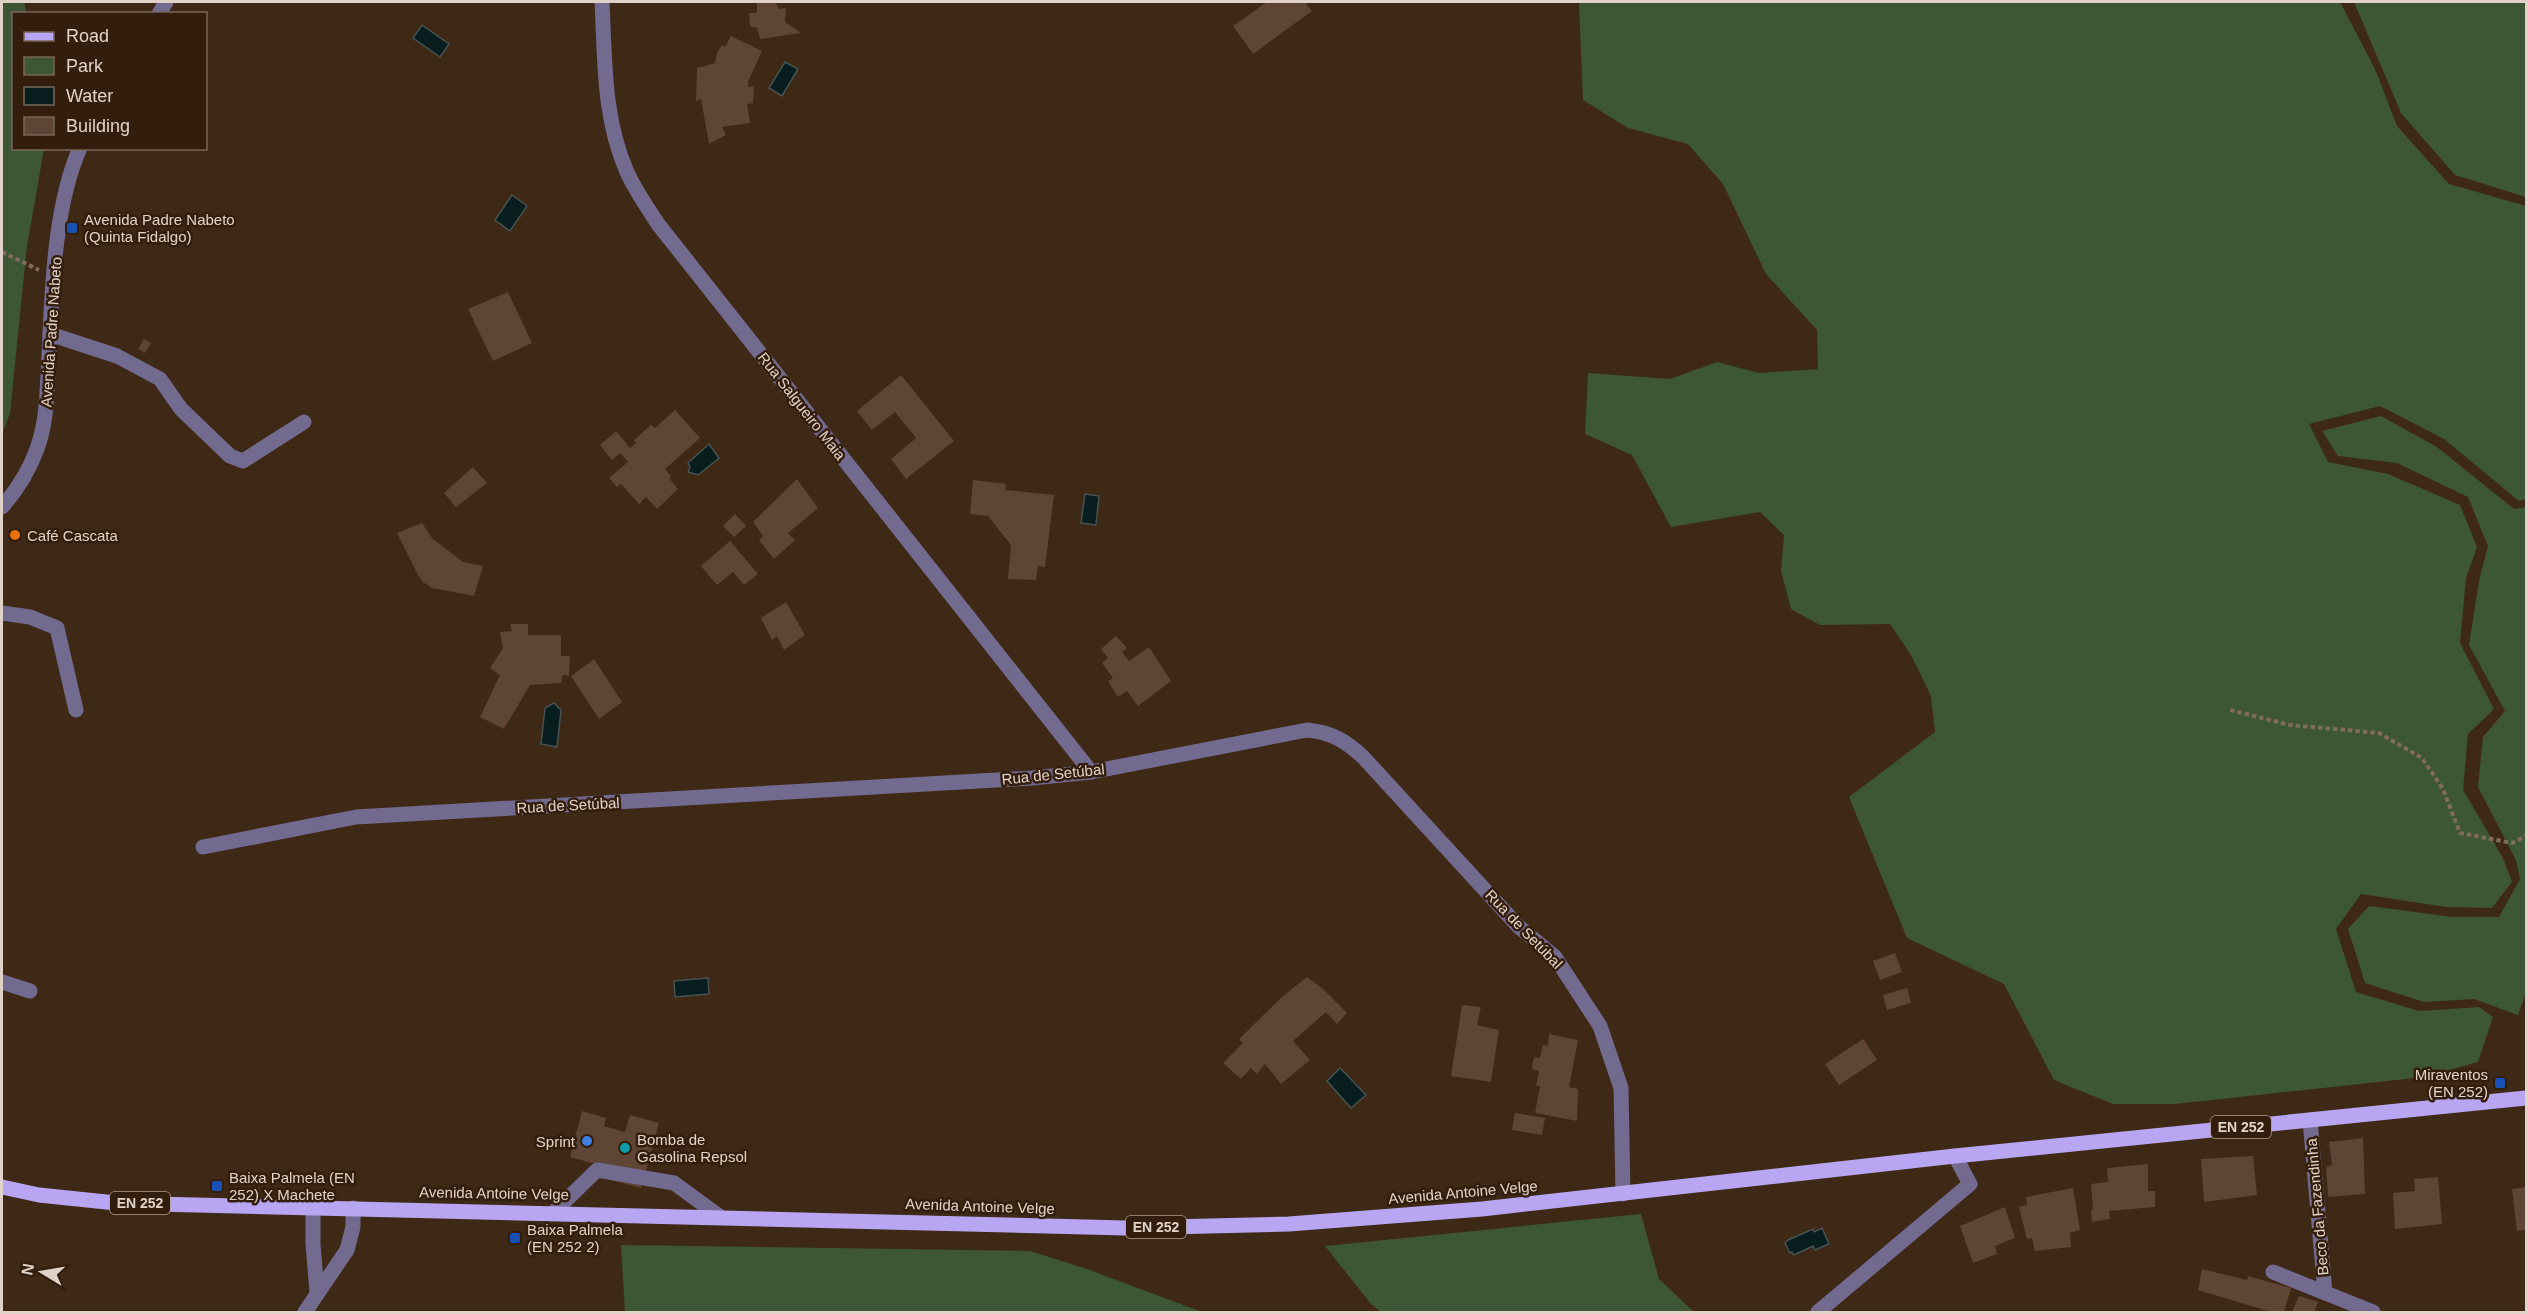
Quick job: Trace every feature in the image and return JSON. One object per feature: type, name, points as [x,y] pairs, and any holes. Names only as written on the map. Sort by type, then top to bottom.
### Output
[{"type":"main road","name":"EN 252","points":[[1955,1156],[2526,1098]]},
{"type":"main road","name":"Avenida Antoine Velge","points":[[2,1187],[39,1195],[116,1203],[719,1216],[1125,1228],[1277,1225],[1471,1210],[1955,1156]]},
{"type":"street","name":"Rua Salgueiro Maia","points":[[602,2],[610,119],[627,172],[640,196],[658,224],[1091,772]]},
{"type":"street","name":"Avenida Padre Nabeto","points":[[2,507],[22,481],[38,447],[47,400],[54,276],[66,191],[79,150]]},
{"type":"street","points":[[50,334],[117,356],[160,379],[181,409],[230,456],[243,461],[304,422]]},
{"type":"street","points":[[2,613],[30,617],[57,628],[76,710]]},
{"type":"street","name":"Rua de Setúbal","points":[[203,847],[356,817],[1032,778],[1091,772],[1307,730],[1334,735],[1348,743],[1518,926],[1556,957],[1600,1026],[1621,1088],[1623,1194]]},
{"type":"street","points":[[2,982],[30,991]]},
{"type":"street","name":"Beco da Fazendinha","points":[[2310,1120],[2325,1293]]},
{"type":"street","points":[[1818,1312],[1970,1184],[1955,1156]]},
{"type":"street","points":[[554,1212],[597,1170],[674,1183],[719,1216]]},
{"type":"street","points":[[314,1207],[317,1292]]},
{"type":"street","points":[[305,1312],[347,1250],[353,1227],[353,1208]]},
{"type":"street","name":"Beco da Fazendinha","points":[[2272,1272],[2373,1312]]},
{"type":"path","points":[[2,252],[54,276]]},
{"type":"path","points":[[2230,710],[2290,725],[2379,733],[2422,758],[2443,789],[2460,833],[2512,843],[2526,836]]},
{"type":"green space","points":[[2,2],[24,2],[27,12],[12,12],[12,150],[44,150],[27,246],[10,413],[2,435]]},
{"type":"green space","points":[[1579,2],[2340,2],[2375,69],[2397,126],[2449,184],[2526,206],[2526,499],[2519,501],[2444,439],[2380,406],[2309,424],[2328,462],[2388,474],[2460,505],[2477,547],[2466,578],[2460,643],[2494,709],[2468,734],[2463,790],[2503,858],[2512,882],[2492,908],[2446,907],[2361,894],[2336,929],[2356,992],[2419,1011],[2479,1007],[2493,1017],[2478,1062],[2424,1077],[2175,1104],[2113,1104],[2054,1080],[2004,984],[1907,938],[1849,797],[1935,732],[1931,696],[1911,655],[1890,624],[1820,625],[1791,609],[1781,571],[1784,535],[1760,512],[1671,527],[1632,455],[1585,434],[1588,373],[1670,379],[1717,362],[1759,373],[1818,369],[1817,330],[1766,274],[1723,184],[1688,144],[1628,128],[1583,100]]},
{"type":"green space","points":[[2354,2],[2526,2],[2526,197],[2455,175],[2401,113]]},
{"type":"green space","points":[[2381,416],[2437,447],[2514,509],[2526,507],[2526,992],[2518,1015],[2474,999],[2424,1002],[2365,983],[2348,929],[2369,906],[2453,917],[2499,917],[2520,879],[2516,860],[2478,787],[2483,737],[2505,711],[2469,645],[2479,581],[2488,546],[2468,497],[2397,463],[2338,456],[2322,431]]},
{"type":"green space","points":[[1641,1214],[1659,1279],[1694,1312],[1381,1312],[1371,1304],[1325,1246]]},
{"type":"green space","points":[[621,1245],[1030,1251],[1087,1269],[1202,1312],[625,1312]]},
{"type":"water","points":[[422,25],[449,44],[440,57],[413,38]]},
{"type":"water","points":[[785,62],[798,69],[782,96],[769,88]]},
{"type":"water","points":[[512,195],[527,206],[510,231],[495,220]]},
{"type":"water","points":[[709,444],[719,458],[698,475],[688,472],[690,467],[688,463]]},
{"type":"water","points":[[1085,494],[1099,496],[1096,525],[1081,523]]},
{"type":"water","points":[[554,703],[561,710],[557,747],[541,744],[545,708]]},
{"type":"water","points":[[708,978],[709,994],[675,997],[674,981]]},
{"type":"water","points":[[1340,1068],[1366,1095],[1351,1108],[1327,1081]]},
{"type":"water","points":[[1822,1228],[1829,1244],[1815,1250],[1813,1246],[1794,1255],[1790,1253],[1785,1243],[1788,1240],[1813,1229],[1814,1232]]},
{"type":"building","points":[[775,2],[779,9],[786,8],[785,22],[801,33],[760,39],[757,28],[750,26],[749,13],[757,13],[757,3]]},
{"type":"building","points":[[1267,2],[1305,2],[1312,11],[1253,54],[1233,26]]},
{"type":"building","points":[[731,36],[762,51],[748,82],[748,87],[754,86],[753,103],[747,104],[750,123],[722,127],[726,135],[709,144],[701,99],[696,101],[697,68],[715,63],[717,53],[722,45],[725,47]]},
{"type":"building","points":[[508,292],[532,343],[493,361],[468,309]]},
{"type":"building","points":[[144,339],[151,343],[145,353],[138,349]]},
{"type":"building","points":[[901,375],[954,441],[906,479],[891,459],[916,438],[895,412],[872,430],[857,411]]},
{"type":"building","points":[[675,410],[700,438],[665,469],[678,489],[657,509],[646,497],[639,504],[621,484],[617,487],[609,478],[628,462],[620,453],[612,460],[600,445],[616,431],[630,448],[636,443],[634,440],[651,425],[655,428]]},
{"type":"building","points":[[473,467],[487,483],[456,507],[444,493]]},
{"type":"building","points":[[797,479],[818,508],[788,533],[795,540],[774,559],[759,540],[763,536],[753,522]]},
{"type":"building","points":[[973,480],[1006,484],[1005,490],[1054,495],[1045,567],[1038,566],[1036,580],[1008,579],[1011,545],[988,516],[970,514]]},
{"type":"building","points":[[735,514],[746,526],[734,537],[723,526]]},
{"type":"building","points":[[422,523],[432,538],[463,562],[483,566],[474,596],[432,588],[418,575],[397,533]]},
{"type":"building","points":[[730,541],[758,574],[744,585],[733,572],[717,585],[701,566]]},
{"type":"building","points":[[786,602],[805,635],[784,650],[777,636],[772,640],[761,618]]},
{"type":"building","points":[[510,624],[528,624],[528,635],[561,635],[561,656],[570,656],[569,676],[563,675],[561,683],[530,685],[504,729],[480,717],[500,675],[490,668],[503,648],[500,632],[512,631]]},
{"type":"building","points":[[1116,636],[1127,648],[1122,652],[1129,661],[1149,647],[1171,681],[1138,706],[1127,691],[1118,697],[1108,681],[1113,678],[1102,663],[1108,658],[1101,649]]},
{"type":"building","points":[[594,659],[622,702],[599,719],[571,676]]},
{"type":"building","points":[[1895,953],[1902,972],[1880,980],[1873,961]]},
{"type":"building","points":[[1307,977],[1322,988],[1347,1013],[1337,1024],[1326,1012],[1293,1041],[1310,1060],[1281,1084],[1265,1064],[1257,1074],[1251,1068],[1241,1079],[1223,1063],[1243,1043],[1239,1039],[1283,996]]},
{"type":"building","points":[[1907,988],[1911,1003],[1887,1010],[1883,995]]},
{"type":"building","points":[[1462,1005],[1481,1007],[1477,1025],[1499,1030],[1491,1082],[1451,1076]]},
{"type":"building","points":[[1549,1034],[1578,1040],[1569,1087],[1578,1089],[1577,1121],[1535,1113],[1540,1086],[1536,1086],[1539,1071],[1532,1069],[1534,1057],[1540,1058],[1543,1045],[1548,1046]]},
{"type":"building","points":[[1863,1039],[1877,1060],[1839,1085],[1825,1064]]},
{"type":"building","name":"Bomba de Gasolina Repsol","points":[[582,1111],[606,1118],[604,1126],[625,1132],[630,1115],[659,1123],[641,1188],[611,1180],[614,1169],[570,1157]]},
{"type":"building","points":[[1515,1113],[1545,1118],[1542,1135],[1512,1130]]},
{"type":"building","points":[[2363,1138],[2365,1194],[2328,1197],[2326,1167],[2332,1165],[2329,1142]]},
{"type":"building","points":[[2253,1156],[2257,1195],[2204,1202],[2201,1159]]},
{"type":"building","points":[[2148,1164],[2148,1191],[2155,1191],[2155,1207],[2109,1211],[2110,1219],[2092,1222],[2091,1184],[2108,1182],[2107,1168]]},
{"type":"building","points":[[2438,1177],[2442,1224],[2395,1229],[2393,1193],[2415,1191],[2414,1179]]},
{"type":"building","points":[[2526,1187],[2526,1230],[2517,1231],[2512,1189]]},
{"type":"building","points":[[2073,1188],[2080,1230],[2070,1233],[2071,1247],[2035,1251],[2032,1238],[2027,1239],[2019,1207],[2027,1205],[2026,1197]]},
{"type":"building","points":[[2005,1207],[2015,1238],[1995,1246],[1997,1254],[1973,1263],[1960,1226]]},
{"type":"building","points":[[2202,1269],[2247,1280],[2248,1276],[2291,1288],[2284,1312],[2271,1312],[2198,1290]]},
{"type":"building","points":[[2299,1296],[2318,1302],[2314,1312],[2292,1312]]},
{"type":"place","name":"Avenida Padre Nabeto (Quinta Fidalgo)","points":[[72,228]]},
{"type":"place","name":"Café Cascata","points":[[15,535]]},
{"type":"place","name":"Miraventos (EN 252)","points":[[2500,1083]]},
{"type":"place","name":"Sprint","points":[[587,1141]]},
{"type":"place","name":"Bomba de Gasolina Repsol","points":[[625,1148]]},
{"type":"place","name":"Baixa Palmela (EN 252) X Machete","points":[[217,1186]]},
{"type":"place","name":"Baixa Palmela (EN 252 2)","points":[[515,1238]]}]
